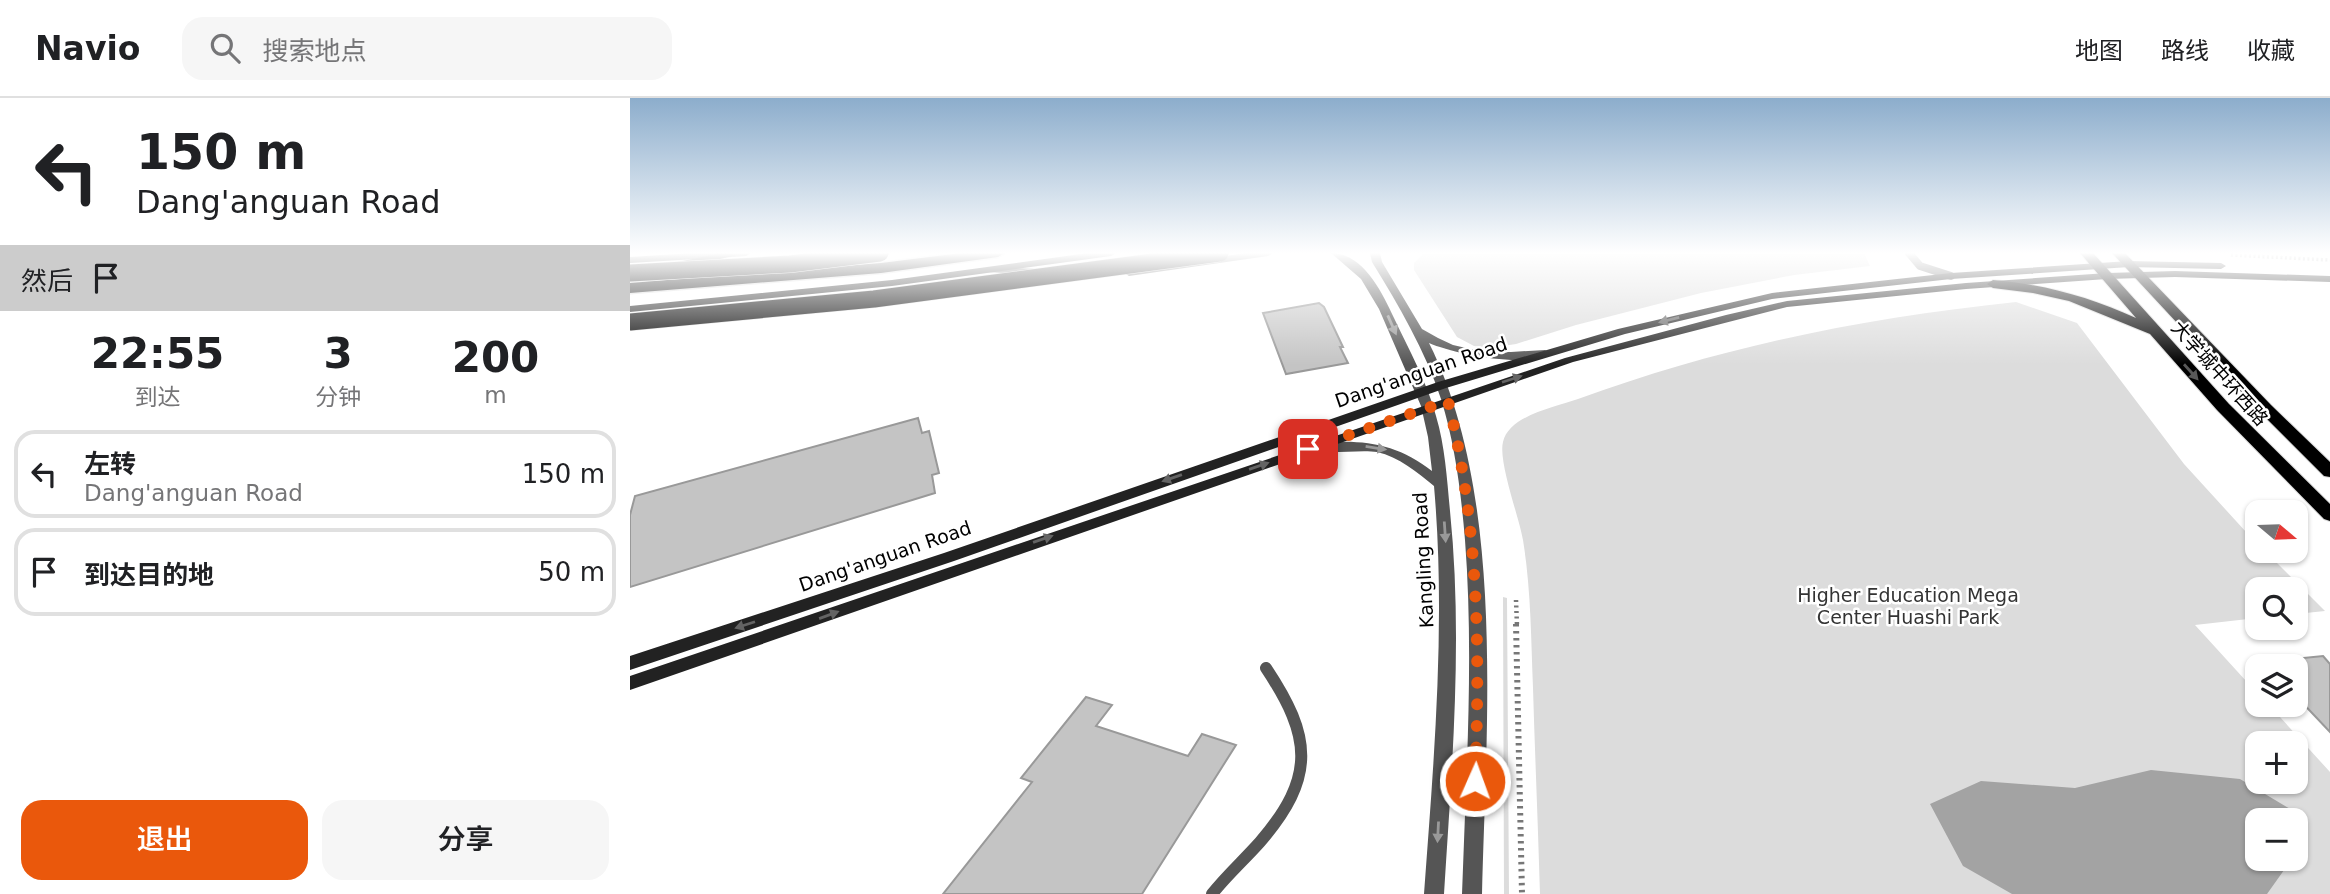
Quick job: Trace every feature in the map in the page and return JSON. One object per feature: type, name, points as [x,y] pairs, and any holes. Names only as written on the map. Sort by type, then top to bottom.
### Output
[{"type":"highway","points":[[630,322],[941,290]]},
{"type":"main road","points":[[630,309],[805,290]]},
{"type":"main road","name":"Dang'anguan Road","points":[[630,663],[1425,400],[1545,353],[1622,331],[1772,296],[1824,290]]},
{"type":"main road","name":"Dang'anguan Road","points":[[1445,393],[1614,346],[1776,307],[1935,290]]},
{"type":"main road","points":[[2039,290],[2070,297],[2115,313],[2160,337]]},
{"type":"main road","name":"大学城中环西路","points":[[2119,290],[2223,407],[2330,515]]},
{"type":"main road","name":"大学城中环西路","points":[[2154,290],[2265,408],[2330,472]]},
{"type":"main road","name":"Dang'anguan Road","points":[[630,683],[1308,449],[1425,400]]},
{"type":"street","name":"Kangling Road","points":[[1373,290],[1386,312],[1425,400],[1440,484],[1448,579],[1448,639],[1434,894]]},
{"type":"street","points":[[1394,290],[1418,331],[1445,393],[1463,463],[1475,565],[1478,700],[1472,894]]},
{"type":"street","points":[[1418,331],[1446,347],[1477,355],[1506,357],[1545,353]]},
{"type":"street","points":[[1308,449],[1351,445],[1391,450],[1417,464],[1440,484]]},
{"type":"lane","points":[[1212,894],[1274,825],[1293,796],[1300,775],[1303,750],[1295,714],[1287,697],[1266,668]]},
{"type":"path","points":[[1516,600],[1522,894]]},
{"type":"green space","points":[[1427,290],[1716,290],[1576,325],[1516,344],[1489,348],[1474,346],[1457,337]]},
{"type":"green space","name":"Higher Education Mega Center Huashi Park","points":[[2016,302],[2077,323],[2184,464],[2245,531],[2245,564],[2278,564],[2291,577],[2245,577],[2245,619],[2195,625],[2245,680],[2245,717],[2280,717],[2293,731],[2245,731],[2245,794],[2308,794],[2308,748],[2330,772],[2330,894],[1540,894],[1529,595],[1523,540],[1503,462],[1503,442],[1507,433],[1514,425],[1534,413],[1632,380],[1740,349],[1904,316]]},
{"type":"green space","name":"Higher Education Mega Center Huashi Park","points":[[2308,594],[2325,611],[2308,613]]},
{"type":"green space","points":[[1503,597],[1507,598],[1509,894],[1504,894]]},
{"type":"shaded area","points":[[2151,770],[2240,779],[2245,782],[2245,794],[2265,794],[2289,808],[2245,808],[2245,871],[2283,871],[2267,894],[2012,894],[1963,866],[1930,804],[1981,781],[2075,788]]},
{"type":"building","points":[[1319,303],[1324,307],[1348,363],[1286,374],[1263,313]]},
{"type":"building","points":[[918,418],[922,433],[929,431],[939,473],[932,475],[935,493],[630,587],[630,515],[635,496]]},
{"type":"building","points":[[2323,656],[2330,664],[2330,732],[2308,709],[2308,658]]},
{"type":"building","points":[[1086,697],[1112,705],[1096,726],[1188,756],[1202,734],[1236,745],[1142,894],[943,894],[1032,782],[1021,778]]},
{"type":"route","points":[[1308,449],[1448,401],[1463,463],[1475,565],[1478,700],[1475,781]]}]
